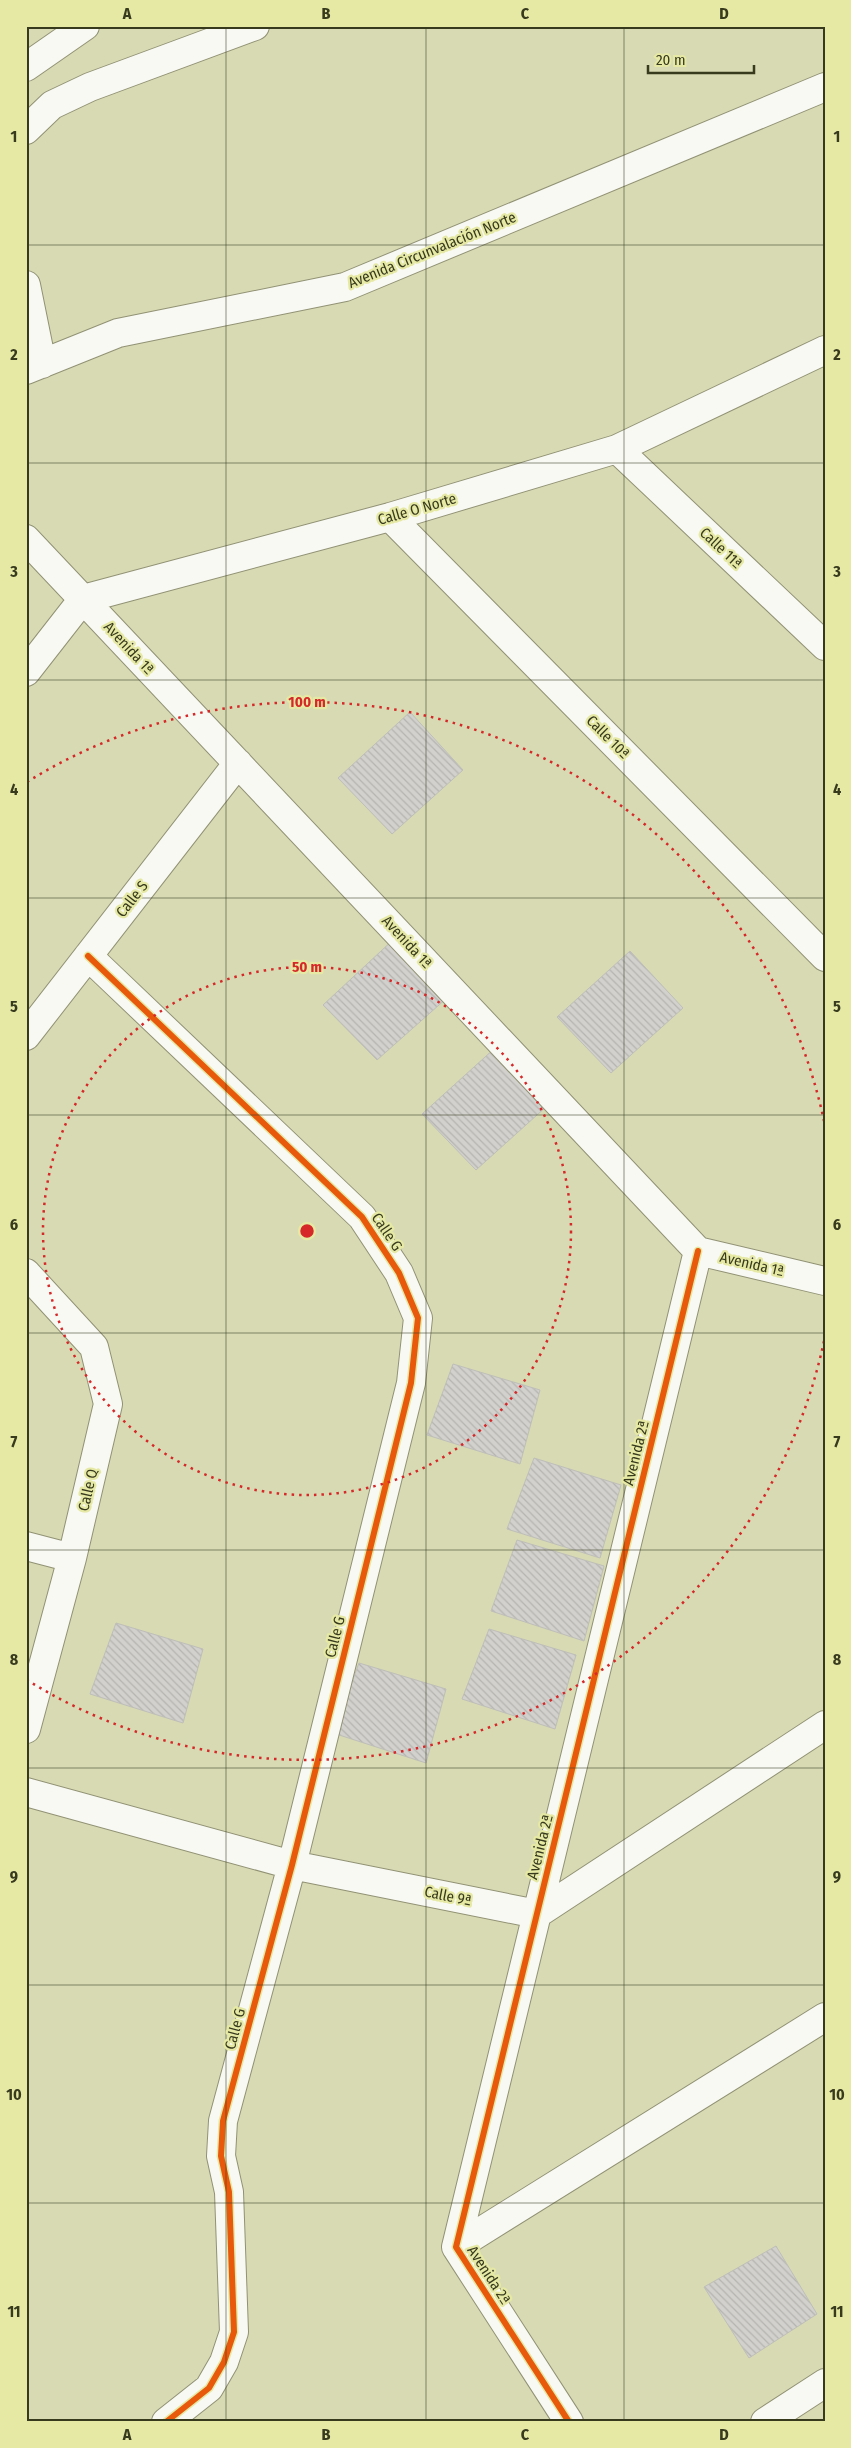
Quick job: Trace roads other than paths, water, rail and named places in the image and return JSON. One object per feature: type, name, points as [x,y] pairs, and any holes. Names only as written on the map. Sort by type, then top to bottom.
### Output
[{"type":"street","points":[[26,67],[85,26]]},
{"type":"street","points":[[26,130],[52,105],[90,87],[255,26]]},
{"type":"street","name":"Avenida Circunvalación Norte","points":[[34,367],[118,333],[345,287],[825,88]]},
{"type":"street","points":[[26,284],[34,367]]},
{"type":"street","name":"Calle O Norte","points":[[83,599],[390,517],[617,449],[825,350]]},
{"type":"street","name":"Calle 11ª","points":[[617,449],[825,646]]},
{"type":"street","name":"Calle 10ª","points":[[390,517],[754,884],[815,950],[825,957]]},
{"type":"street","name":"Avenida 1ª","points":[[26,539],[698,1251],[825,1281]]},
{"type":"street","points":[[26,672],[83,599]]},
{"type":"street","name":"Calle S","points":[[26,1036],[238,763]]},
{"type":"street","name":"Calle G","points":[[88,956],[362,1217],[399,1273],[418,1318],[411,1383],[292,1865],[223,2121],[221,2156],[229,2192],[234,2332],[224,2362],[209,2388],[166,2422]]},
{"type":"street","name":"Avenida 2ª","points":[[569,2422],[456,2247],[698,1251]]},
{"type":"street","name":"Calle Q","points":[[26,1273],[94,1347],[108,1404],[72,1558],[26,1729]]},
{"type":"street","points":[[26,1546],[72,1558]]},
{"type":"street","points":[[537,1914],[825,1726]]},
{"type":"street","name":"Calle 9ª","points":[[26,1792],[292,1865],[537,1914]]},
{"type":"street","points":[[456,2247],[825,2017]]},
{"type":"street","points":[[765,2422],[825,2383]]}]
